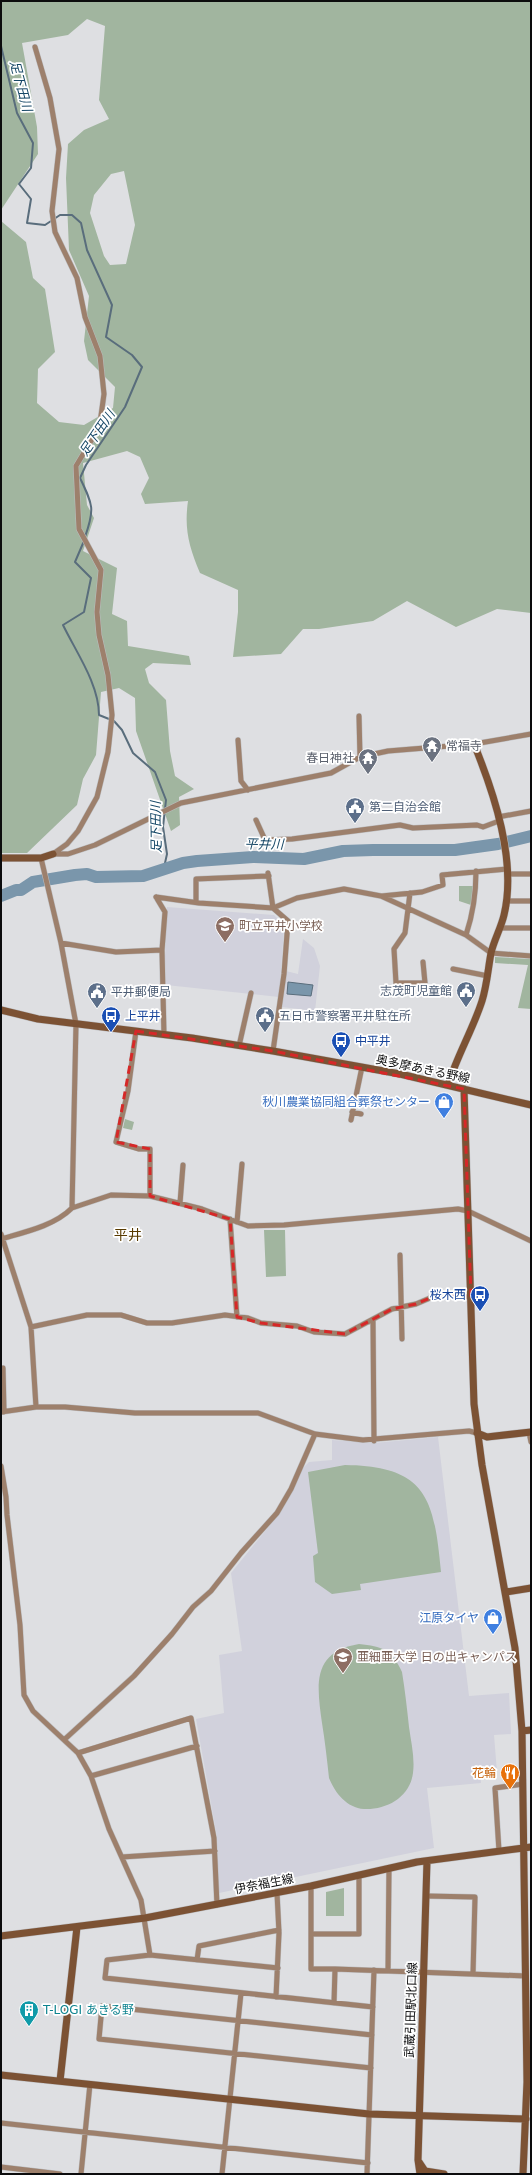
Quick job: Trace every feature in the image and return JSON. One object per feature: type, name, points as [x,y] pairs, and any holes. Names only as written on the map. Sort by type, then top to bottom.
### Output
[{"type":"street","points":[[36,47],[50,98],[59,149],[52,211],[54,232],[77,278],[85,317],[98,348],[104,394],[97,431],[76,466],[79,529],[101,570],[97,612],[111,699],[112,715],[108,752],[102,781],[91,810],[72,839],[53,854]]},
{"type":"street","points":[[359,716],[360,757]]},
{"type":"street","points":[[1,858],[41,858],[53,854],[68,854],[95,846],[181,803],[332,773],[360,757],[388,752],[474,744],[531,734]]},
{"type":"street","points":[[238,740],[241,781],[248,790]]},
{"type":"street","points":[[448,1085],[460,1049],[482,1002],[488,976],[491,953],[500,928],[506,901],[507,871],[499,821],[490,785],[474,744]]},
{"type":"street","points":[[256,820],[266,841],[400,825],[413,828],[477,825],[483,827],[531,811]]},
{"type":"street","points":[[41,858],[51,899],[76,1024],[72,1208]]},
{"type":"street","points":[[466,935],[472,917],[476,871]]},
{"type":"street","points":[[381,896],[410,893],[443,885],[442,875],[476,871],[507,871],[531,874]]},
{"type":"street","points":[[196,901],[196,880],[269,875],[273,908],[288,921],[284,974],[273,1051]]},
{"type":"street","points":[[164,1035],[162,950],[165,912],[156,896],[214,905],[273,908],[298,898],[344,889],[381,896],[466,935],[491,953],[531,956]]},
{"type":"street","points":[[410,893],[405,933],[394,949],[396,983],[425,983],[422,962]]},
{"type":"street","points":[[506,901],[531,901]]},
{"type":"street","points":[[500,928],[531,928]]},
{"type":"street","points":[[60,943],[116,952],[162,950]]},
{"type":"street","points":[[453,969],[488,976]]},
{"type":"street","points":[[239,1046],[251,993]]},
{"type":"street","name":"奥多摩あきる野線","points":[[1,1010],[38,1019],[136,1031],[273,1051],[362,1067],[448,1085],[531,1105]]},
{"type":"street","points":[[136,1031],[128,1091],[116,1142],[140,1149],[150,1150],[150,1196]]},
{"type":"street","points":[[351,1120],[362,1067]]},
{"type":"street","points":[[464,1089],[474,1404],[477,1433],[515,1648],[522,1731],[523,1784],[528,1848],[526,2119],[523,2174]]},
{"type":"street","points":[[352,1112],[361,1114]]},
{"type":"street","points":[[237,1222],[242,1164]]},
{"type":"street","points":[[180,1203],[183,1165]]},
{"type":"street","points":[[36,1407],[31,1327],[2,1237],[45,1225],[67,1213],[72,1208],[111,1195],[150,1196],[180,1203],[248,1226],[284,1225],[458,1209],[468,1211],[531,1241]]},
{"type":"street","points":[[230,1219],[237,1317]]},
{"type":"street","points":[[400,1255],[402,1339]]},
{"type":"street","points":[[31,1327],[87,1315],[121,1315],[147,1323],[172,1323],[225,1315],[248,1318],[261,1323],[297,1326],[314,1332],[329,1334],[348,1333],[373,1321],[392,1309],[416,1304],[437,1295],[471,1297]]},
{"type":"street","points":[[373,1321],[374,1441]]},
{"type":"street","points":[[3,1368],[3,1412],[36,1407],[64,1407],[135,1413],[258,1414],[315,1434],[374,1441],[469,1431],[487,1437],[530,1432],[531,1442]]},
{"type":"street","points":[[64,1740],[134,1676],[150,1655],[172,1634],[193,1607],[211,1591],[240,1553],[277,1513],[291,1489],[315,1434]]},
{"type":"street","points":[[1,1466],[6,1497],[4,1516],[20,1625],[24,1695],[33,1711],[78,1753],[91,1776],[109,1830],[141,1900],[150,1954]]},
{"type":"street","points":[[506,1592],[531,1588]]},
{"type":"street","points":[[78,1753],[191,1718],[215,1851],[217,1905]]},
{"type":"street","points":[[522,1731],[531,1730]]},
{"type":"street","points":[[91,1776],[197,1746]]},
{"type":"street","points":[[499,1851],[495,1788],[523,1784]]},
{"type":"street","name":"伊奈福生線","points":[[1,1936],[145,1918],[277,1893],[427,1860],[528,1848]]},
{"type":"street","points":[[122,1857],[215,1851]]},
{"type":"street","name":"武蔵引田駅北口線","points":[[420,2174],[418,2160],[427,1860]]},
{"type":"street","points":[[388,1971],[389,1868]]},
{"type":"street","points":[[311,1934],[359,1934],[359,1875]]},
{"type":"street","points":[[311,1886],[311,1969],[526,1976]]},
{"type":"street","points":[[276,1996],[279,1930],[277,1893]]},
{"type":"street","points":[[426,1896],[475,1897],[473,1974]]},
{"type":"street","points":[[60,2081],[77,1927]]},
{"type":"street","points":[[198,1960],[199,1946],[279,1930]]},
{"type":"street","points":[[278,1968],[150,1954],[107,1960],[105,1978],[373,2007]]},
{"type":"street","points":[[334,2003],[335,1969]]},
{"type":"street","points":[[367,2174],[374,1970]]},
{"type":"street","points":[[222,2174],[241,1993]]},
{"type":"street","points":[[371,2068],[99,2039],[102,2006],[372,2035]]},
{"type":"street","points":[[1,2075],[369,2114],[526,2119]]},
{"type":"street","points":[[81,2174],[90,2084]]},
{"type":"street","points":[[1,2123],[368,2163]]},
{"type":"street","points":[[418,2160],[425,2171],[444,2174]]},
{"type":"street","points":[[1,2167],[60,2174]]},
{"type":"highlighted area","points":[[136,1031],[273,1051],[464,1089],[471,1297],[437,1295],[416,1304],[392,1309],[345,1334],[261,1323],[237,1317],[230,1219],[150,1196],[150,1149],[116,1142]]},
{"type":"shaded area","name":"町立平井小学校","points":[[167,907],[274,915],[283,924],[284,929],[279,997],[166,985],[165,957]]},
{"type":"shaded area","name":"町立平井小学校","points":[[303,939],[314,948],[320,966],[315,1011],[282,1007],[286,971],[298,974]]},
{"type":"shaded area","name":"亜細亜大学 日の出キャンパス","points":[[438,1437],[469,1696],[509,1693],[511,1734],[494,1735],[497,1772],[480,1773],[481,1783],[427,1788],[434,1848],[219,1893],[217,1837],[196,1719],[224,1713],[219,1655],[242,1651],[231,1573],[279,1514],[303,1468],[309,1462],[332,1460],[332,1440],[374,1443]]},
{"type":"green space","points":[[1,1],[531,1],[531,613],[497,609],[456,627],[407,601],[373,621],[319,629],[303,629],[281,654],[233,657],[238,612],[238,590],[200,573],[188,538],[188,501],[145,504],[141,494],[149,478],[140,457],[127,451],[83,463],[87,505],[94,518],[83,551],[117,568],[112,614],[127,621],[128,646],[189,656],[191,665],[153,663],[145,669],[149,683],[166,700],[170,751],[175,776],[194,789],[179,797],[180,825],[171,831],[136,731],[135,698],[119,688],[101,692],[96,755],[83,779],[77,805],[27,853],[1,853],[1,221],[26,242],[33,278],[45,289],[55,352],[38,369],[37,403],[59,422],[84,425],[113,408],[115,387],[88,360],[84,341],[89,296],[69,250],[66,178],[68,144],[84,130],[109,119],[99,100],[105,26],[87,19],[68,35],[22,43],[37,127],[38,154],[1,210]],"holes":[[[124,171],[135,225],[126,264],[110,265],[104,256],[90,213],[94,195],[111,174]]]},
{"type":"green space","points":[[459,886],[473,886],[471,905],[459,901]]},
{"type":"green space","points":[[495,957],[531,959],[531,1009],[518,1008],[528,965],[495,963]]},
{"type":"green space","points":[[125,1119],[134,1122],[132,1130],[123,1128]]},
{"type":"green space","points":[[264,1230],[285,1230],[286,1276],[266,1277]]},
{"type":"green space","points":[[345,1465],[373,1467],[394,1472],[410,1480],[422,1492],[435,1525],[441,1572],[360,1584],[361,1590],[332,1594],[315,1582],[313,1556],[318,1553],[308,1472]]},
{"type":"green space","points":[[359,1644],[374,1646],[385,1650],[394,1659],[402,1672],[413,1756],[413,1773],[407,1789],[396,1800],[373,1809],[358,1808],[347,1803],[338,1794],[332,1784],[329,1778],[320,1709],[319,1684],[325,1663],[332,1655],[343,1648]]},
{"type":"green space","points":[[344,1888],[344,1916],[326,1916],[326,1892]]},
{"type":"water","points":[[288,982],[313,985],[311,996],[287,994]]},
{"type":"waterway","name":"足下田川","points":[[1,46],[17,113],[33,143],[31,168],[19,184],[31,199],[27,223],[45,225],[60,215],[72,215],[81,223],[87,250],[112,305],[106,337],[132,355],[142,367],[125,407],[86,465],[80,478],[88,495],[91,507],[90,520],[85,537]]},
{"type":"waterway","name":"足下田川","points":[[84,541],[75,562],[91,578],[84,612],[63,625],[91,680],[98,703],[99,715],[114,721],[122,730],[133,753],[155,772],[166,800],[163,827],[167,854],[165,863],[170,868]]},
{"type":"waterway","name":"平井川","points":[[1,896],[16,890],[21,890],[33,882],[87,874],[96,877],[143,876],[183,863],[197,861],[253,857],[304,859],[343,851],[455,850],[498,844],[531,836]]},
{"type":"place","name":"常福寺","points":[[432,763]]},
{"type":"place","name":"春日神社","points":[[368,775]]},
{"type":"place","name":"第二自治会館","points":[[355,824]]},
{"type":"place","name":"町立平井小学校","points":[[225,943]]},
{"type":"place","name":"志茂町児童館","points":[[466,1008]]},
{"type":"place","name":"平井郵便局","points":[[97,1009]]},
{"type":"place","name":"上平井","points":[[111,1033]]},
{"type":"place","name":"五日市警察署平井駐在所","points":[[265,1033]]},
{"type":"place","name":"中平井","points":[[341,1058]]},
{"type":"place","name":"秋川農業協同組合葬祭センター","points":[[444,1119]]},
{"type":"place","name":"桜木西","points":[[480,1312]]},
{"type":"place","name":"江原タイヤ","points":[[493,1635]]},
{"type":"place","name":"亜細亜大学 日の出キャンパス","points":[[343,1674]]},
{"type":"place","name":"花輪","points":[[510,1790]]},
{"type":"place","name":"T-LOGI あきる野","points":[[29,2027]]},
{"type":"district","name":"平井","points":[[128,1235]]}]
